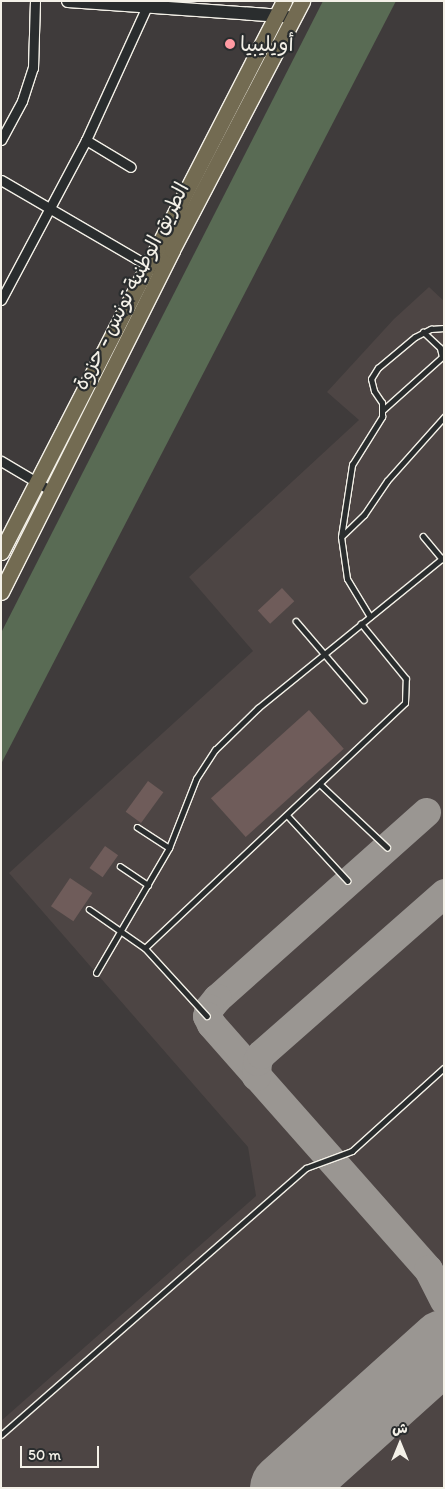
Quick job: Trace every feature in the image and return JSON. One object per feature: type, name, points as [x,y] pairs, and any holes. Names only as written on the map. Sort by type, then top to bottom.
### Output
[{"type":"main road","name":"الطريق الوطنية تونس - حزوة","points":[[1,592],[44,486],[146,265],[284,1]]},
{"type":"main road","name":"الطريق الوطنية تونس - حزوة","points":[[1,552],[44,486],[161,273],[302,1]]},
{"type":"street","points":[[1,140],[22,101],[33,68],[35,1]]},
{"type":"street","points":[[68,1],[141,4],[295,16]]},
{"type":"street","points":[[1,300],[86,140],[141,4]]},
{"type":"street","points":[[86,140],[131,167]]},
{"type":"street","points":[[1,180],[161,273]]},
{"type":"street","points":[[1,461],[44,486]]},
{"type":"lane","points":[[383,410],[371,385],[374,373],[422,332],[444,328]]},
{"type":"lane","points":[[370,617],[347,578],[341,537],[352,465],[378,423],[383,410],[442,357],[440,348],[422,332]]},
{"type":"lane","points":[[341,537],[364,515],[387,482],[444,417]]},
{"type":"lane","points":[[96,973],[169,848],[188,795],[210,757],[243,721],[443,558],[423,536]]},
{"type":"lane","points":[[296,621],[364,700]]},
{"type":"lane","points":[[145,948],[400,710],[408,695],[406,679],[402,671],[360,624]]},
{"type":"lane","points":[[321,785],[387,847]]},
{"type":"lane","points":[[288,816],[348,881]]},
{"type":"lane","points":[[137,828],[169,848]]},
{"type":"lane","points":[[120,866],[148,885]]},
{"type":"lane","points":[[88,909],[122,930],[145,948],[208,1016]]},
{"type":"lane","points":[[1,1435],[306,1168],[352,1151],[444,1068]]},
{"type":"shaded area","points":[[429,287],[444,301],[444,1488],[1,1488],[1,1421],[256,1196],[248,1147],[9,873],[253,651],[189,577],[359,420],[327,392],[394,319]]},
{"type":"green space","points":[[323,1],[396,1],[1,764],[1,633]]},
{"type":"building","points":[[282,588],[294,601],[270,624],[258,611]]},
{"type":"building","points":[[309,710],[344,749],[246,837],[211,798]]},
{"type":"building","points":[[148,781],[163,792],[141,823],[126,812]]},
{"type":"building","points":[[105,846],[118,855],[103,877],[90,868]]},
{"type":"building","points":[[70,878],[92,893],[73,921],[51,906]]},
{"type":"taxiway","points":[[426,812],[217,998],[209,1008],[207,1016],[211,1024],[428,1269],[444,1300]]},
{"type":"taxiway","points":[[256,1076],[257,1061],[261,1054],[444,893]]},
{"type":"taxiway","points":[[428,1359],[444,1331]]},
{"type":"runway","points":[[285,1488],[444,1345]]},
{"type":"place","name":"أويليبيا","points":[[230,44]]}]
